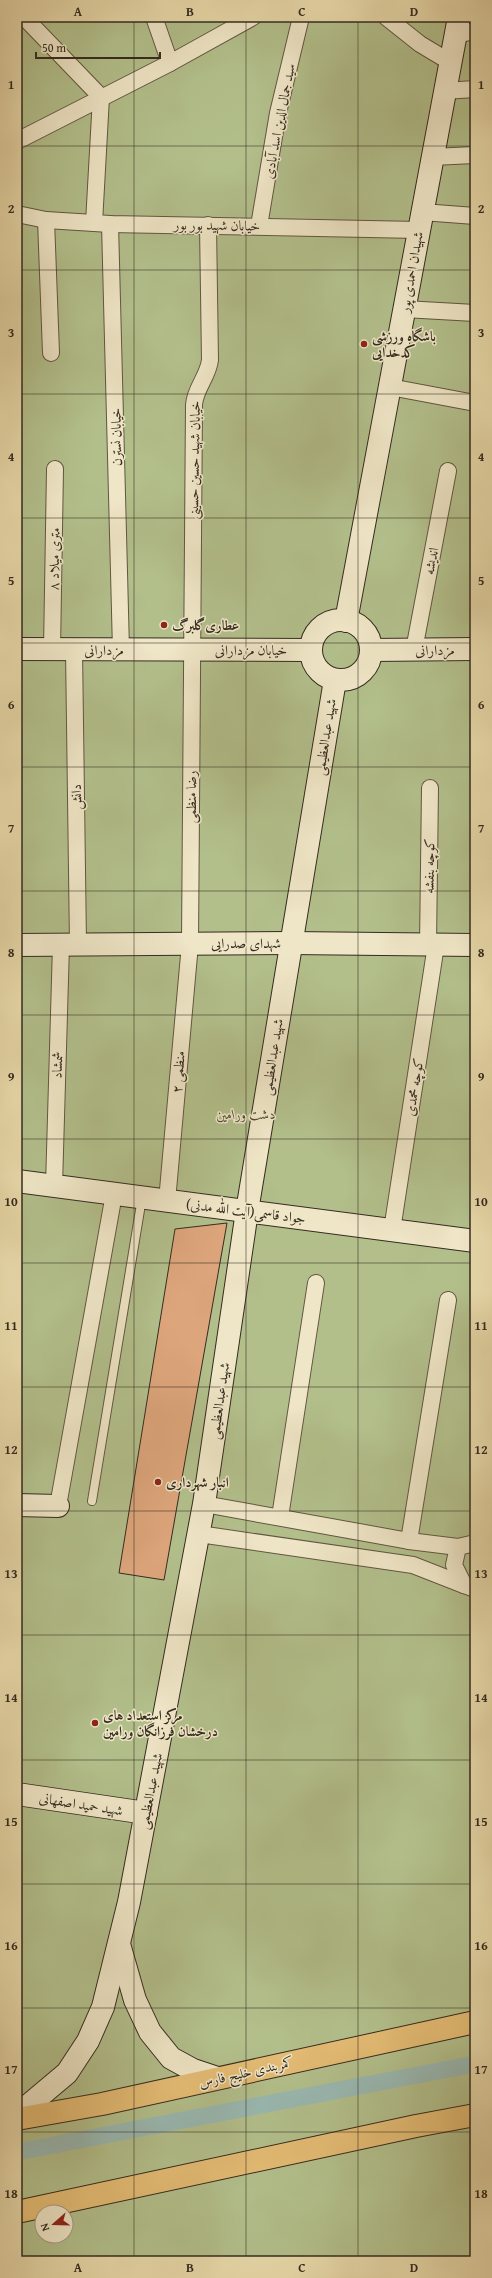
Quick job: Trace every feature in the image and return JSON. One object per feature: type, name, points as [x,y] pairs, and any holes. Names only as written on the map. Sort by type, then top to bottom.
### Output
[{"type":"main road","name":"کمربندی خلیج فارس","points":[[17,2119],[102,2104],[475,2022]]},
{"type":"main road","points":[[17,2212],[416,2126],[475,2116]]},
{"type":"street","points":[[24,17],[101,97],[94,223]]},
{"type":"street","points":[[154,17],[170,63]]},
{"type":"street","points":[[17,141],[170,63],[252,17]]},
{"type":"street","name":"سید جمال الدین اسد آبادی","points":[[259,226],[278,114],[301,17]]},
{"type":"street","points":[[386,17],[420,44],[450,62]]},
{"type":"street","name":"شهیدان احمدی پور","points":[[346,621],[444,91],[450,62],[463,28]]},
{"type":"street","points":[[444,91],[475,89]]},
{"type":"street","points":[[432,157],[475,155]]},
{"type":"street","name":"خیابان شهید بور بور","points":[[17,214],[46,220],[110,224],[259,226],[420,221],[475,216]]},
{"type":"street","points":[[46,220],[51,353]]},
{"type":"street","name":"خیابان نسترن","points":[[110,224],[121,650]]},
{"type":"street","name":"خیابان شهید حسین حسینی","points":[[192,650],[194,397],[207,372],[210,360],[208,225]]},
{"type":"street","points":[[404,309],[475,313]]},
{"type":"street","points":[[390,387],[475,403]]},
{"type":"street","name":"۸ متری میلاد","points":[[52,650],[55,469]]},
{"type":"street","name":"اندیشه","points":[[414,650],[448,471]]},
{"type":"street","points":[[346,621],[352,622],[362,629],[369,639],[371,650],[369,662],[362,672],[352,679],[335,680],[319,672],[312,662],[310,650],[313,639],[319,628],[329,622],[346,621]]},
{"type":"street","name":"مزدارانی","points":[[371,650],[414,650],[475,646]]},
{"type":"street","name":"مزدارانی","points":[[17,649],[192,650]]},
{"type":"street","name":"دانش","points":[[69,945],[74,650]]},
{"type":"street","name":"خیابان مزدارانی","points":[[192,650],[310,650]]},
{"type":"street","name":"رضا منظمی","points":[[190,944],[192,650]]},
{"type":"street","name":"شهید عبدالعظیمی","points":[[217,2078],[193,2070],[171,2058],[150,2032],[135,2000],[119,1942],[129,1902],[199,1534],[247,1211],[335,680]]},
{"type":"street","name":"کوچه بنفشه","points":[[430,788],[432,944]]},
{"type":"street","name":"شهدای صدرایی","points":[[17,945],[291,943],[432,944],[475,946]]},
{"type":"street","name":"منظمی ۲","points":[[167,1201],[190,944]]},
{"type":"street","name":"کوچه محمدی","points":[[392,1230],[432,944]]},
{"type":"street","name":"شمشاد","points":[[54,1186],[69,945]]},
{"type":"street","name":"جواد قاسمی(آیت الله مدنی)","points":[[17,1181],[475,1241]]},
{"type":"street","points":[[17,1504],[58,1506],[114,1194]]},
{"type":"street","points":[[280,1517],[316,1283]]},
{"type":"street","points":[[409,1541],[448,1300]]},
{"type":"street","points":[[204,1504],[409,1541],[458,1547],[475,1543]]},
{"type":"street","points":[[199,1534],[413,1565],[470,1587]]},
{"type":"street","points":[[458,1547],[454,1565],[470,1587]]},
{"type":"street","name":"شهید حمید اصفهانی","points":[[17,1794],[146,1814]]},
{"type":"street","points":[[17,2116],[68,2073],[88,2041],[103,2007],[119,1942]]},
{"type":"lane","points":[[92,1502],[142,1198]]},
{"type":"green space","name":"دشت ورامین","points":[[17,17],[475,17],[475,2261],[17,2261]]},
{"type":"building","name":"انبار شهرداری","points":[[227,1223],[164,1580],[119,1573],[175,1229]]},
{"type":"waterway","points":[[17,2152],[475,2064]]},
{"type":"place","name":"باشگاه ورزشی کدخدایی","points":[[364,344]]},
{"type":"place","name":"عطاری‌گلبرگ","points":[[164,625]]},
{"type":"place","name":"انبار شهرداری","points":[[158,1482]]},
{"type":"place","name":"مرکز استعداد های درخشان فرزانگان ورامین","points":[[95,1723]]}]
